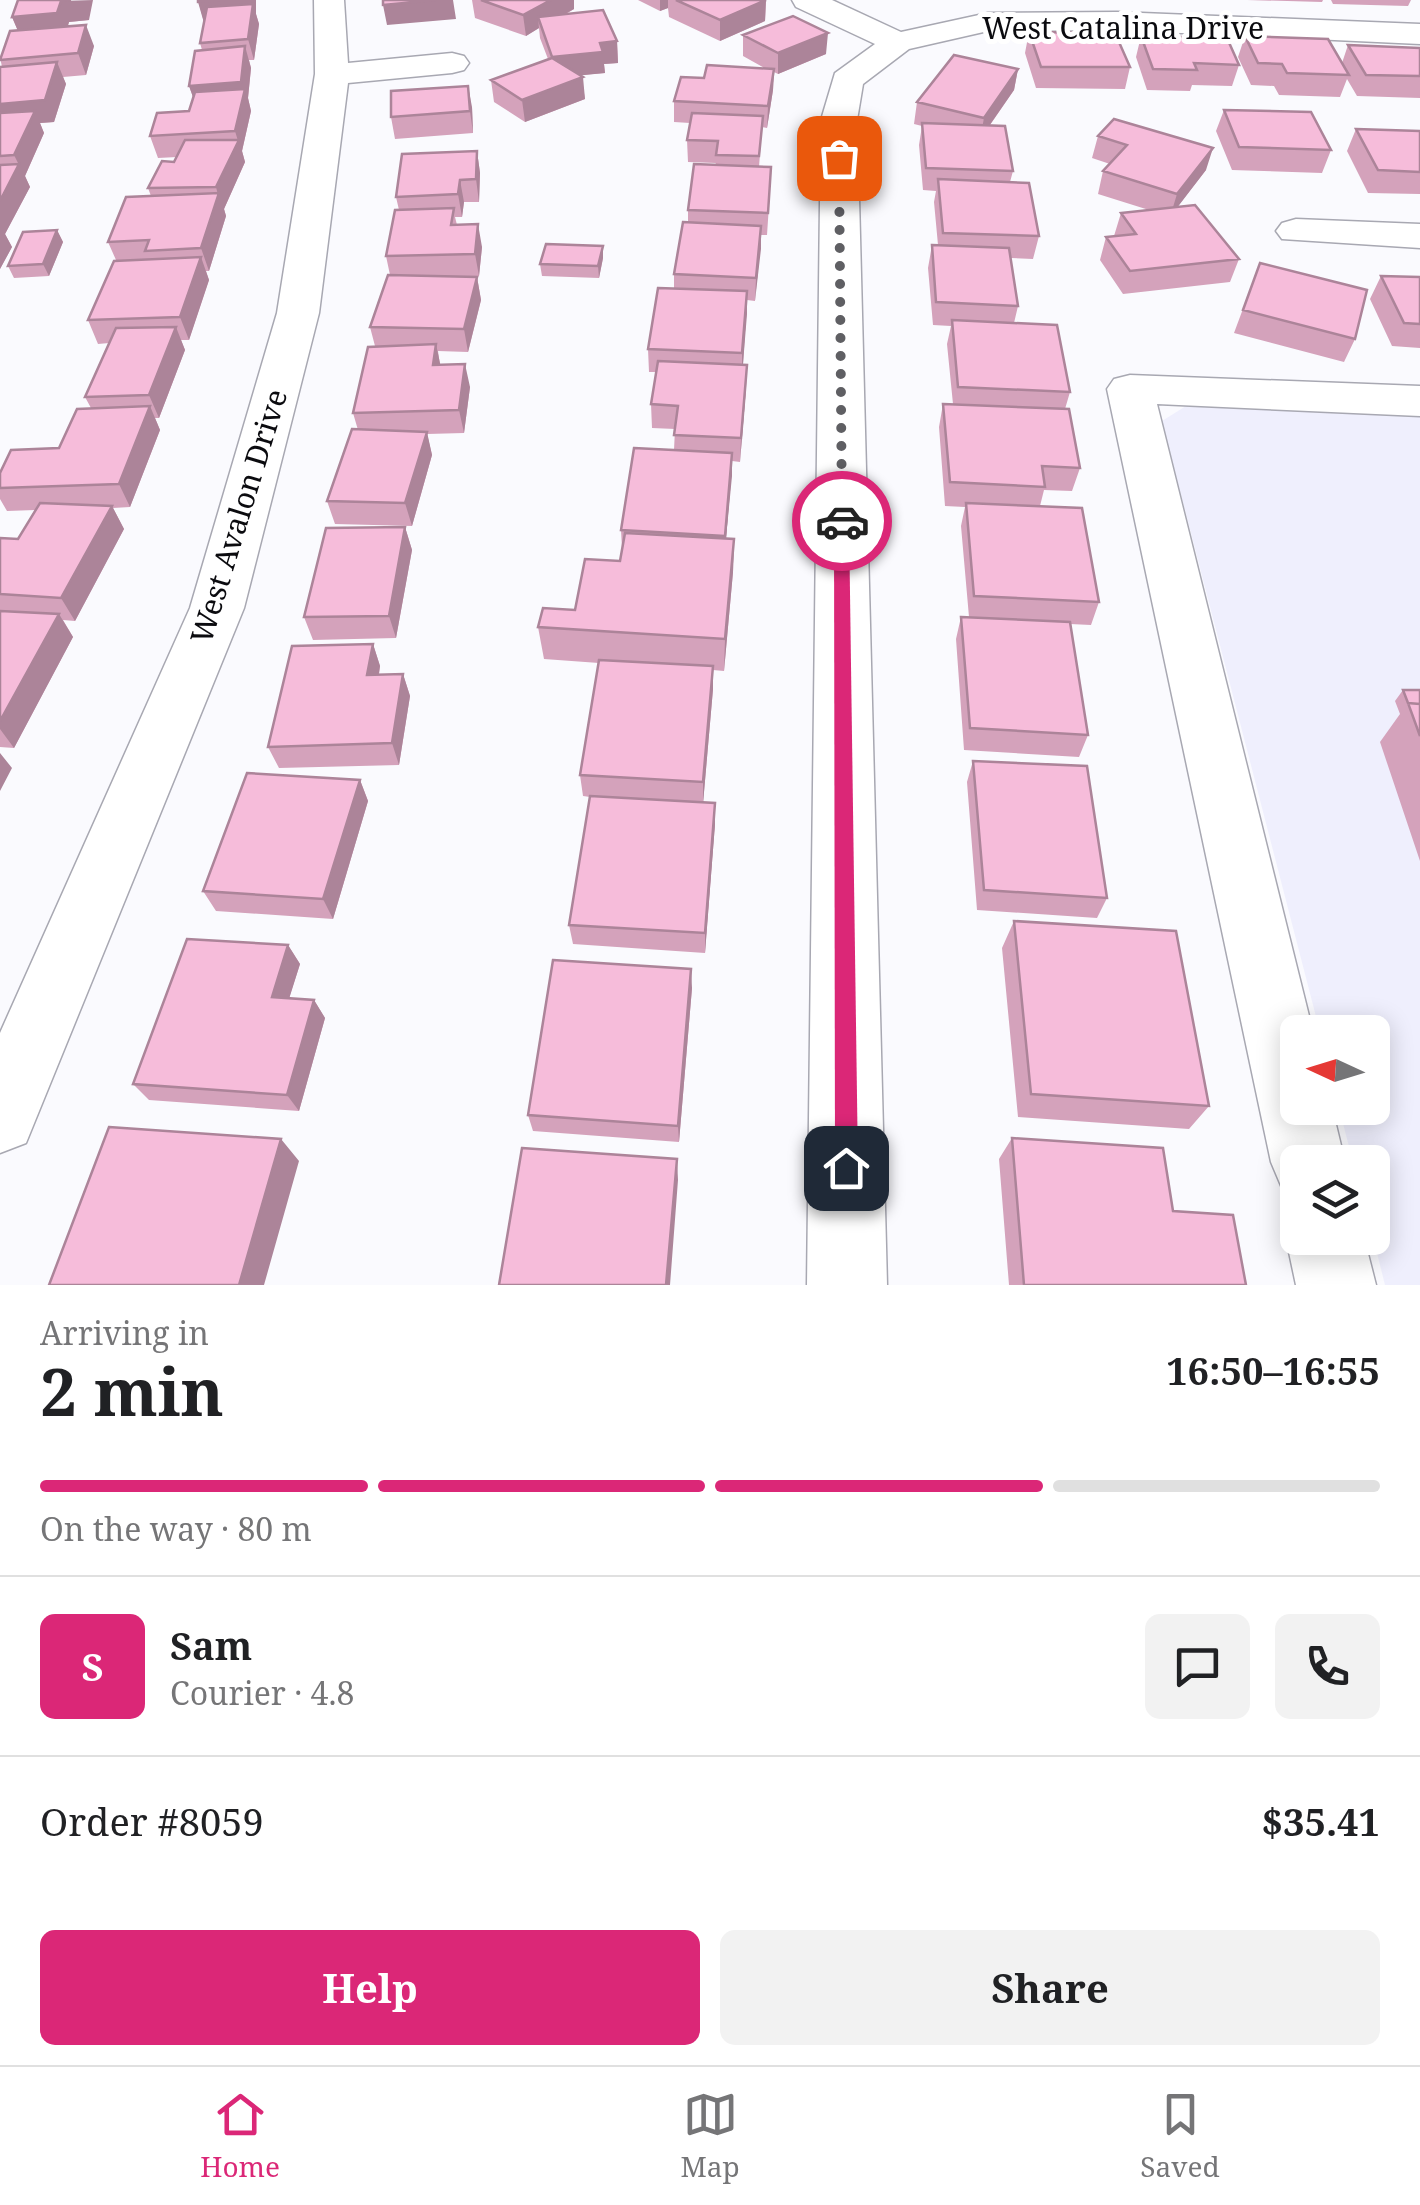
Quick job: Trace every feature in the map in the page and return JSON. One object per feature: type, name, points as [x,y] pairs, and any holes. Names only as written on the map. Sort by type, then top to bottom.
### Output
[{"type":"street","name":"West Avalon Drive","points":[[0,1117],[216,608],[298,313],[332,74],[329,0]]},
{"type":"street","points":[[807,0],[898,42]]},
{"type":"street","name":"West Catalina Drive","points":[[848,1285],[839,120],[847,80],[898,42],[988,22],[1114,11],[1420,34]]},
{"type":"street","points":[[332,74],[452,62]]},
{"type":"street","points":[[1296,231],[1420,236]]},
{"type":"street","points":[[1304,1145],[1130,389],[1420,401]]},
{"type":"street","points":[[1329,1255],[1336,1285]]},
{"type":"shaded area","points":[[1186,406],[1420,413],[1420,1285],[1385,1285],[1378,1255],[1390,1255],[1390,1145],[1349,1145],[1343,1125],[1390,1125],[1390,1015],[1316,1015],[1162,421]]},
{"type":"building","points":[[18,0],[71,0],[61,1],[57,13],[12,17]]},
{"type":"building","points":[[383,0],[436,0],[383,5]]},
{"type":"building","points":[[481,0],[551,0],[523,15]]},
{"type":"building","points":[[676,0],[766,0],[720,20]]},
{"type":"building","points":[[253,4],[248,39],[200,43],[207,7]]},
{"type":"building","points":[[603,10],[617,41],[600,43],[603,52],[552,57],[538,17]]},
{"type":"building","points":[[793,16],[828,33],[778,53],[743,35]]},
{"type":"building","points":[[86,25],[78,53],[0,60],[10,31]]},
{"type":"building","points":[[1029,32],[1115,33],[1130,67],[1041,67]]},
{"type":"building","points":[[1141,36],[1227,38],[1239,65],[1194,63],[1197,70],[1153,69]]},
{"type":"building","points":[[1245,36],[1328,39],[1349,75],[1287,73],[1282,64],[1258,63]]},
{"type":"building","points":[[1348,45],[1420,48],[1420,76],[1366,75]]},
{"type":"building","points":[[245,46],[241,82],[189,86],[195,51]]},
{"type":"building","points":[[954,55],[1018,69],[984,118],[917,102]]},
{"type":"building","points":[[552,58],[583,77],[522,100],[491,80]]},
{"type":"building","points":[[57,62],[45,100],[0,104],[0,67]]},
{"type":"building","points":[[707,65],[774,69],[768,106],[674,101],[681,77],[704,78]]},
{"type":"building","points":[[468,86],[470,111],[391,117],[391,91]]},
{"type":"building","points":[[245,89],[235,131],[150,136],[157,113],[189,111],[195,92]]},
{"type":"building","points":[[1224,110],[1311,112],[1331,150],[1239,147]]},
{"type":"building","points":[[35,111],[14,155],[0,156],[0,113]]},
{"type":"building","points":[[692,113],[763,116],[759,156],[716,155],[718,141],[687,140]]},
{"type":"building","points":[[1114,119],[1213,148],[1177,194],[1103,171],[1127,145],[1098,136]]},
{"type":"building","points":[[922,123],[1005,126],[1013,171],[926,168]]},
{"type":"building","points":[[1356,129],[1420,131],[1420,172],[1378,170]]},
{"type":"building","points":[[185,140],[239,140],[216,187],[148,188],[162,161],[174,162]]},
{"type":"building","points":[[477,151],[476,179],[460,180],[458,194],[396,197],[402,154]]},
{"type":"building","points":[[19,164],[0,201],[0,165]]},
{"type":"building","points":[[694,164],[771,167],[768,213],[688,210]]},
{"type":"building","points":[[938,179],[1029,183],[1039,236],[943,233]]},
{"type":"building","points":[[219,193],[201,248],[145,251],[149,240],[108,242],[126,197]]},
{"type":"building","points":[[1195,205],[1239,259],[1130,271],[1106,237],[1136,234],[1121,213]]},
{"type":"building","points":[[454,208],[451,225],[478,224],[475,254],[386,256],[395,210]]},
{"type":"building","points":[[683,222],[761,226],[756,278],[674,274]]},
{"type":"building","points":[[57,230],[43,264],[8,266],[23,232]]},
{"type":"building","points":[[546,244],[603,246],[598,266],[540,264]]},
{"type":"building","points":[[932,245],[1009,248],[1018,306],[936,302]]},
{"type":"building","points":[[201,257],[180,317],[88,320],[114,261]]},
{"type":"building","points":[[1260,263],[1367,290],[1355,339],[1243,310]]},
{"type":"building","points":[[388,275],[477,277],[464,329],[370,327]]},
{"type":"building","points":[[1381,276],[1420,277],[1420,324],[1404,323]]},
{"type":"building","points":[[658,288],[747,291],[742,353],[648,349]]},
{"type":"building","points":[[952,320],[1057,325],[1070,392],[958,387]]},
{"type":"building","points":[[176,327],[149,395],[85,397],[116,328]]},
{"type":"building","points":[[436,344],[433,365],[465,364],[459,410],[353,413],[368,347]]},
{"type":"building","points":[[658,361],[747,365],[741,438],[674,435],[678,406],[651,404]]},
{"type":"building","points":[[943,404],[1069,409],[1080,468],[1042,466],[1045,487],[950,482]]},
{"type":"building","points":[[150,406],[119,484],[0,488],[0,473],[11,450],[59,448],[77,409]]},
{"type":"building","points":[[352,429],[427,432],[405,503],[327,501]]},
{"type":"building","points":[[634,448],[732,453],[725,536],[621,530]]},
{"type":"building","points":[[40,503],[112,506],[61,598],[0,594],[0,538],[18,539]]},
{"type":"building","points":[[966,503],[1082,508],[1099,602],[974,596]]},
{"type":"building","points":[[405,527],[389,616],[304,617],[326,528]]},
{"type":"building","points":[[625,533],[734,539],[725,639],[538,627],[543,608],[575,610],[585,559],[620,561]]},
{"type":"building","points":[[0,611],[59,614],[0,721]]},
{"type":"building","points":[[961,617],[1070,622],[1088,735],[970,728]]},
{"type":"building","points":[[373,644],[367,675],[403,674],[392,743],[268,747],[292,646]]},
{"type":"building","points":[[599,660],[713,666],[703,782],[580,775]]},
{"type":"building","points":[[1403,690],[1420,690],[1420,704],[1408,703]]},
{"type":"building","points":[[1408,703],[1420,704],[1420,736]]},
{"type":"building","points":[[973,761],[1087,766],[1107,898],[984,890]]},
{"type":"building","points":[[247,773],[360,780],[323,899],[203,891]]},
{"type":"building","points":[[590,796],[715,803],[705,933],[569,925]]},
{"type":"building","points":[[1014,921],[1176,931],[1209,1106],[1031,1094]]},
{"type":"building","points":[[187,939],[288,945],[272,997],[314,1000],[287,1095],[133,1084]]},
{"type":"building","points":[[553,960],[691,969],[678,1126],[528,1115]]},
{"type":"building","points":[[109,1127],[281,1139],[239,1285],[49,1285]]},
{"type":"building","points":[[1012,1138],[1163,1148],[1173,1211],[1233,1215],[1246,1285],[1024,1285]]},
{"type":"building","points":[[522,1148],[677,1159],[666,1285],[499,1285]]},
{"type":"way so far","points":[[839,158],[842,521]]},
{"type":"route","points":[[842,521],[846,1168]]}]
